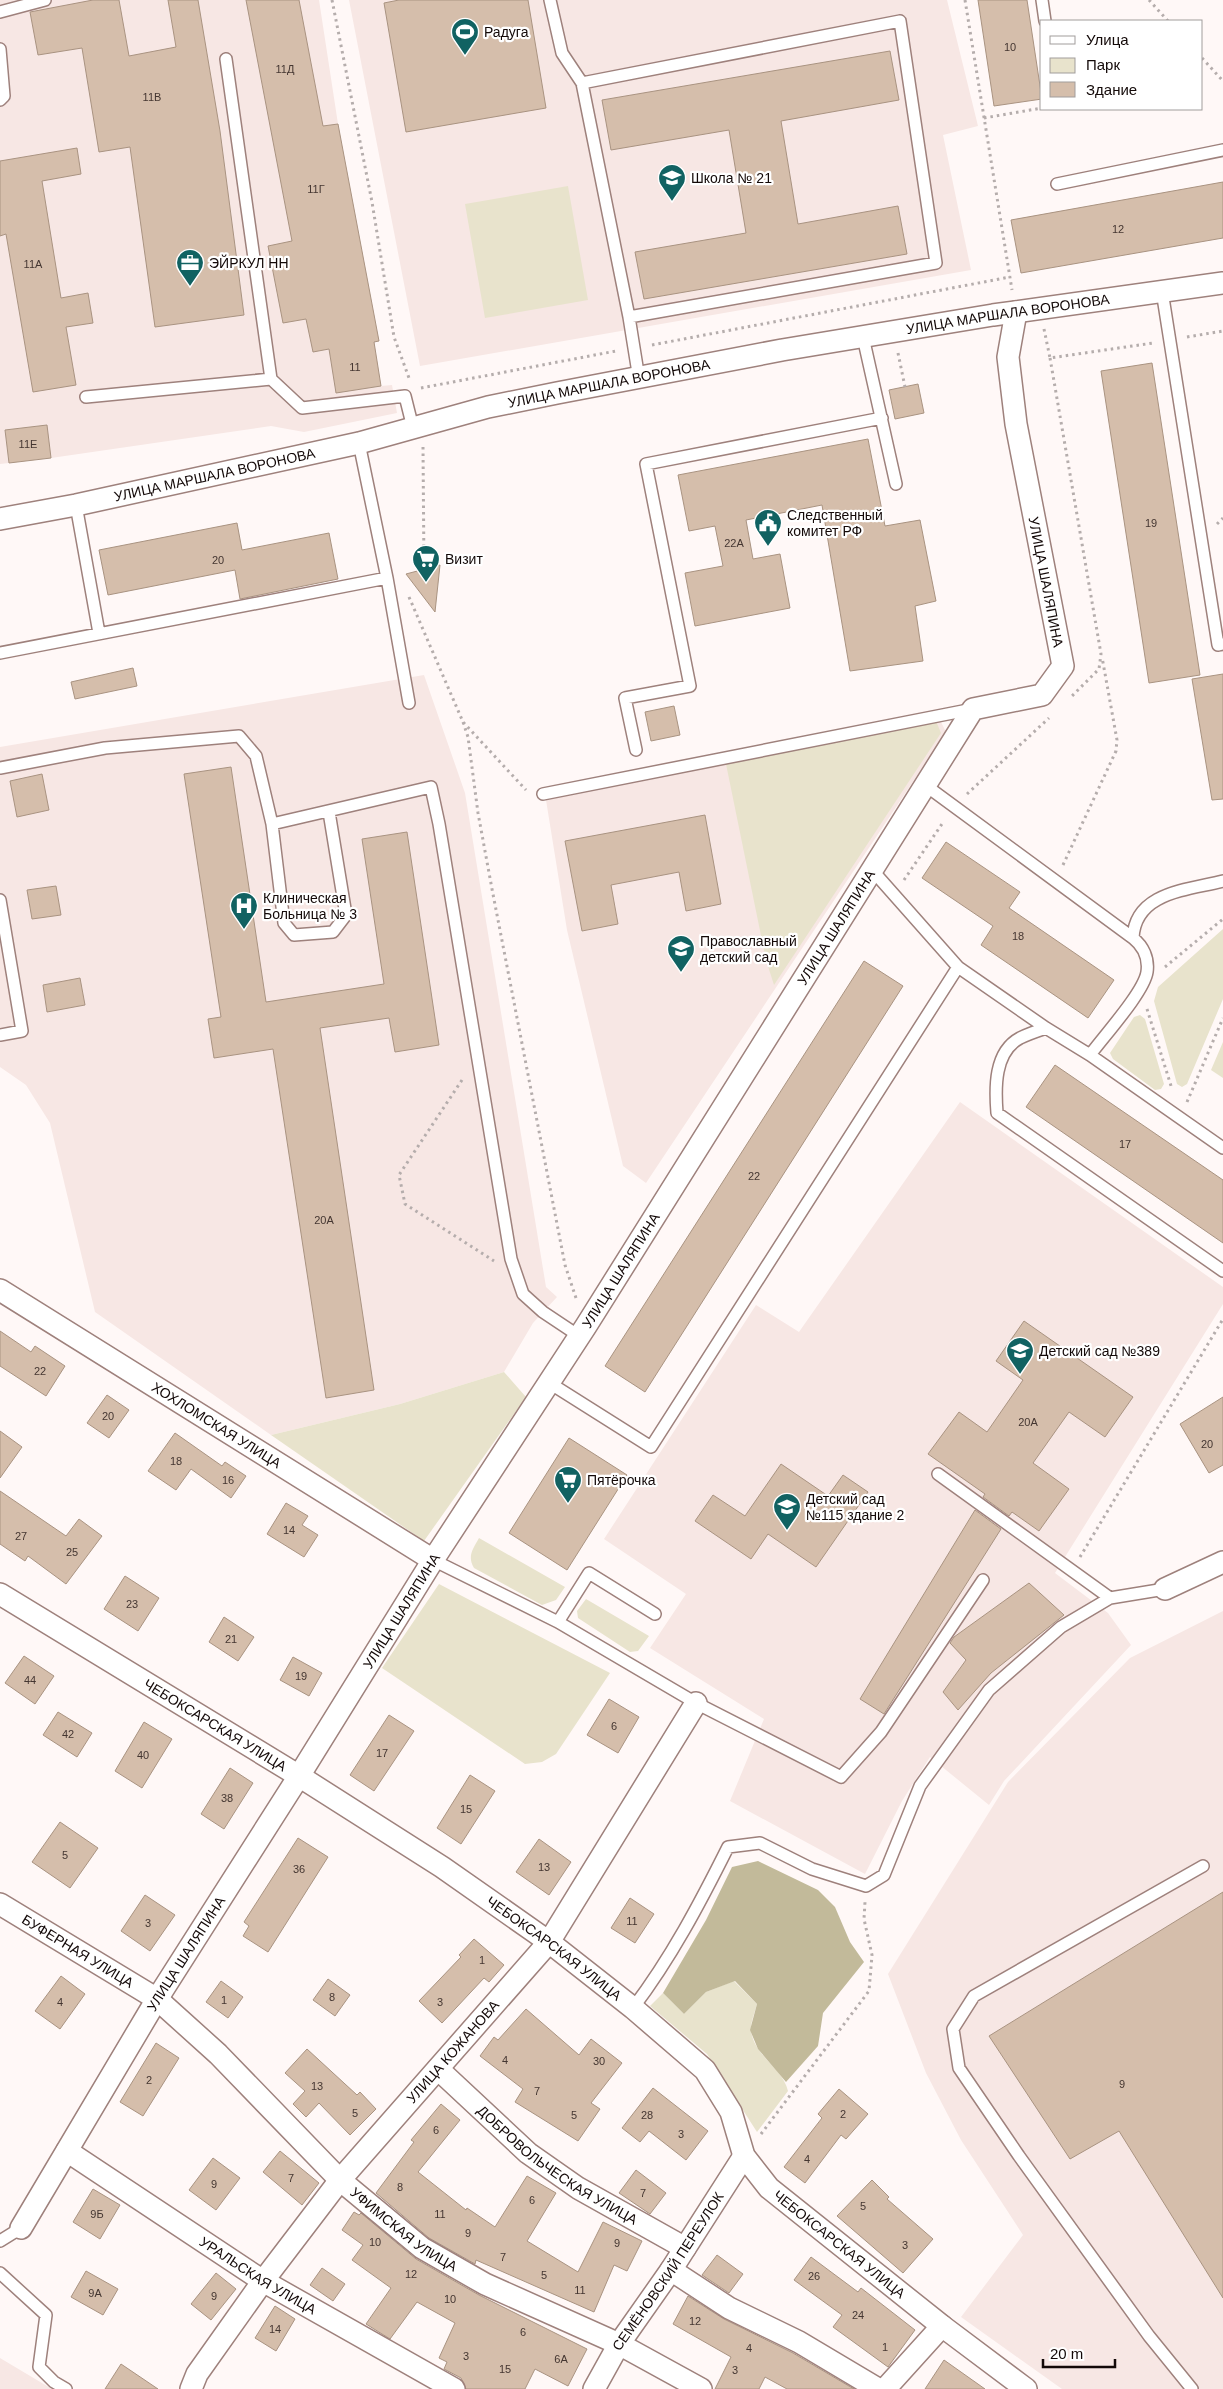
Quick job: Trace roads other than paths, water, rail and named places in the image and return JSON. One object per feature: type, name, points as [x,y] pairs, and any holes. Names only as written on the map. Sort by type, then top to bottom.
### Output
[{"type":"street","name":"УЛИЦА МАРШАЛА ВОРОНОВА","points":[[0,519],[76,505],[359,443],[488,407],[782,350],[1016,312],[1223,283]]},
{"type":"street","name":"УЛИЦА ШАЛЯПИНА","points":[[21,2228],[157,1999],[299,1776],[433,1560],[582,1331],[873,871],[973,709],[1042,695],[1063,666],[1016,424],[1008,357],[1016,312]]},
{"type":"street","name":"ХОХЛОМСКАЯ УЛИЦА","points":[[0,1290],[433,1560]]},
{"type":"street","points":[[1165,1589],[1223,1562]]},
{"type":"street","name":"ЧЕБОКСАРСКАЯ УЛИЦА","points":[[0,1594],[299,1776],[442,1867],[549,1942],[632,2008],[705,2070],[730,2112],[744,2156],[769,2188],[942,2326],[1026,2389]]},
{"type":"street","name":"УЛИЦА КОЖАНОВА","points":[[190,2389],[197,2374],[263,2281],[340,2180],[549,1942],[696,1703]]},
{"type":"street","name":"БУФЕРНАЯ УЛИЦА","points":[[0,1904],[157,1999]]},
{"type":"street","name":"УФИМСКАЯ УЛИЦА","points":[[157,1999],[218,2054],[340,2180],[422,2248],[484,2284],[619,2344],[701,2389]]},
{"type":"street","name":"ДОБРОВОЛЬЧЕСКАЯ УЛИЦА","points":[[438,2069],[528,2153],[578,2188],[685,2248]]},
{"type":"street","name":"УРАЛЬСКАЯ УЛИЦА","points":[[67,2151],[263,2281],[454,2389]]},
{"type":"street","name":"СЕМЁНОВСКИЙ ПЕРЕУЛОК","points":[[594,2389],[619,2344],[671,2270],[744,2156]]},
{"type":"street","points":[[671,2270],[728,2308],[799,2342],[878,2389]]},
{"type":"street","points":[[885,2389],[942,2326]]},
{"type":"lane","points":[[0,12],[45,0]]},
{"type":"lane","points":[[550,0],[562,52],[582,83],[629,317],[639,379]]},
{"type":"lane","points":[[1042,0],[1045,20]]},
{"type":"lane","points":[[582,83],[900,21],[936,263],[629,317]]},
{"type":"lane","points":[[0,50],[4,96],[0,100]]},
{"type":"lane","points":[[226,59],[271,379],[302,408],[405,396],[418,426]]},
{"type":"lane","points":[[1057,184],[1223,150]]},
{"type":"lane","points":[[1162,291],[1218,645],[1223,644]]},
{"type":"lane","points":[[863,337],[896,484]]},
{"type":"lane","points":[[86,397],[271,379]]},
{"type":"lane","points":[[636,750],[625,698],[690,686],[646,464],[882,418]]},
{"type":"lane","points":[[359,443],[387,578],[409,703]]},
{"type":"lane","points":[[76,505],[99,633]]},
{"type":"lane","points":[[0,653],[387,578]]},
{"type":"lane","points":[[543,794],[973,709]]},
{"type":"lane","points":[[0,768],[104,748],[239,736],[256,756],[272,824],[284,923],[294,935],[333,932],[346,915],[329,812]]},
{"type":"lane","points":[[925,785],[1056,880],[1133,938],[1144,949],[1148,965],[1147,974],[1141,987],[1090,1054]]},
{"type":"lane","points":[[272,824],[431,787],[511,1260],[523,1294],[543,1312],[582,1331]]},
{"type":"lane","points":[[873,871],[958,967],[1046,1028],[1090,1054],[1223,1148]]},
{"type":"lane","points":[[1133,938],[1136,920],[1150,903],[1161,896],[1223,881]]},
{"type":"lane","points":[[0,900],[22,1031],[0,1035]]},
{"type":"lane","points":[[548,1382],[651,1447],[958,967]]},
{"type":"lane","points":[[1046,1028],[1018,1038],[1003,1056],[994,1086],[997,1112],[1223,1271]]},
{"type":"lane","points":[[938,1474],[1110,1598]]},
{"type":"lane","points":[[433,1560],[558,1622],[696,1703],[841,1778],[880,1732],[983,1580]]},
{"type":"lane","points":[[558,1622],[589,1574],[655,1614]]},
{"type":"lane","points":[[632,2008],[652,1982],[688,1923],[728,1847],[760,1843],[812,1869],[866,1886],[884,1875],[920,1786],[989,1690],[1061,1627],[1110,1598],[1165,1589]]},
{"type":"lane","points":[[1192,2389],[1138,2320],[959,2068],[953,2029],[974,1996],[1203,1866]]},
{"type":"lane","points":[[0,2241],[21,2228]]},
{"type":"lane","points":[[0,2273],[46,2315],[39,2366],[54,2382],[66,2389]]},
{"type":"place","name":"Радуга","points":[[465,56]]},
{"type":"place","name":"Школа № 21","points":[[672,202]]},
{"type":"place","name":"ЭЙРКУЛ НН","points":[[190,287]]},
{"type":"place","name":"Следственный комитет РФ","points":[[768,547]]},
{"type":"place","name":"Визит","points":[[426,583]]},
{"type":"place","name":"Клиническая Больница № 3","points":[[244,930]]},
{"type":"place","name":"Православный детский сад","points":[[681,973]]},
{"type":"place","name":"Детский сад №389","points":[[1020,1375]]},
{"type":"place","name":"Пятёрочка","points":[[568,1504]]},
{"type":"place","name":"Детский сад №115 здание 2","points":[[787,1531]]}]
